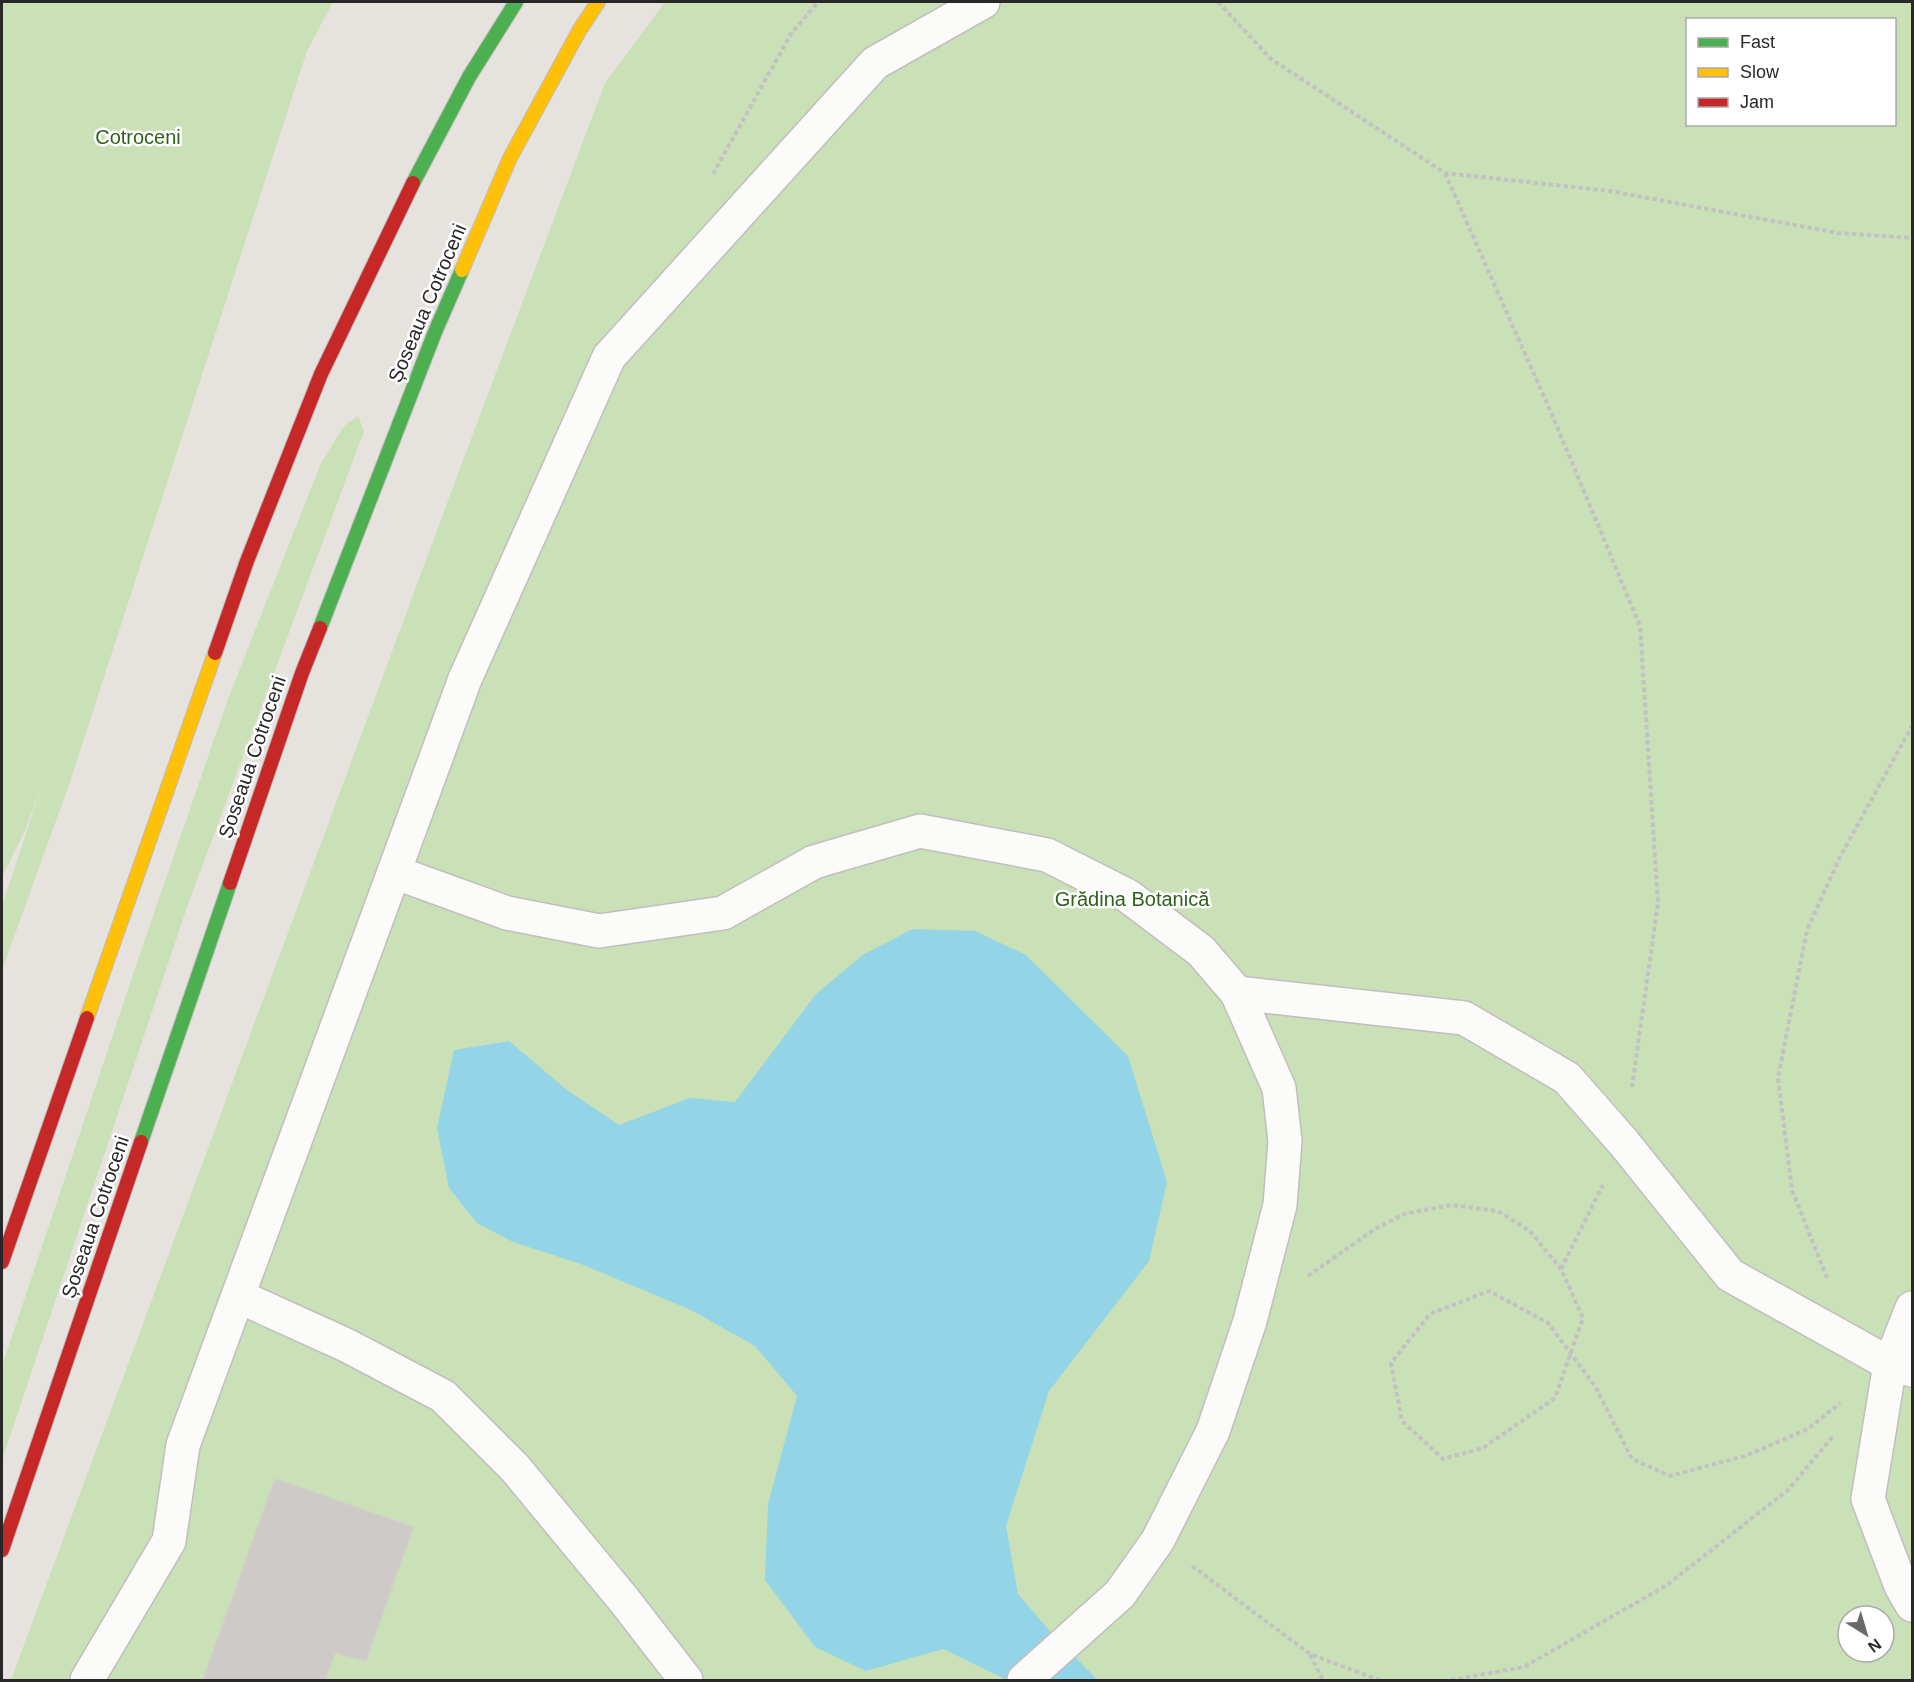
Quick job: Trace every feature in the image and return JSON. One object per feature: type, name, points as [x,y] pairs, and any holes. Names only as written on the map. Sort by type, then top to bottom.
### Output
[{"type":"main road","points":[[2,1262],[243,572],[321,374],[416,176],[469,77],[516,2]]},
{"type":"main road","name":"Șoseaua Cotroceni","points":[[2,1550],[302,673],[435,332],[510,158],[579,31],[598,2]]},
{"type":"street","points":[[87,1680],[169,1541],[183,1445],[465,679],[609,357],[875,63],[983,2]]},
{"type":"street","points":[[394,872],[507,913],[599,931],[723,913],[814,862],[920,831],[1047,855],[1128,896],[1201,951],[1237,993],[1279,1088],[1286,1141],[1280,1204],[1250,1321],[1213,1431],[1158,1540],[1120,1594],[1024,1680]]},
{"type":"street","points":[[1237,993],[1464,1018],[1567,1078],[1624,1143],[1730,1275],[1901,1367]]},
{"type":"street","points":[[238,1296],[346,1345],[443,1396],[514,1468],[624,1600],[686,1680]]},
{"type":"street","points":[[1912,1308],[1901,1367],[1868,1499],[1901,1586],[1912,1605]]},
{"type":"path","points":[[1218,2],[1271,59],[1445,173],[1610,191],[1838,232],[1912,238]]},
{"type":"path","points":[[1445,173],[1552,417],[1640,626],[1658,903],[1624,1143],[1561,1269]]},
{"type":"path","points":[[1832,1284],[1825,1276],[1792,1190],[1778,1078],[1807,930],[1840,857],[1912,726]]},
{"type":"path","points":[[1306,1278],[1376,1229],[1404,1214],[1451,1205],[1498,1211],[1530,1231],[1561,1269],[1583,1318],[1571,1354],[1555,1398],[1483,1448],[1443,1458],[1402,1421],[1391,1363],[1430,1314],[1489,1291],[1548,1323],[1571,1354],[1595,1386],[1632,1459],[1670,1476],[1745,1456],[1808,1429],[1901,1367]]},
{"type":"path","points":[[1451,1680],[1524,1666],[1667,1585],[1788,1490],[1840,1427]]},
{"type":"path","points":[[1158,1540],[1310,1654],[1379,1680]]},
{"type":"path","points":[[1310,1654],[1323,1680]]},
{"type":"green space","name":"Cotroceni","points":[[2,2],[333,2],[307,51],[70,782],[2,970],[2,906],[45,776],[25,831],[2,877]]},
{"type":"green space","name":"Grădina Botanică","points":[[665,2],[1912,2],[1912,1680],[11,1680],[605,83]]},
{"type":"green space","points":[[358,416],[364,431],[187,907],[2,1460],[2,1366],[145,939],[228,699],[321,463],[344,426]]},
{"type":"water","points":[[913,929],[975,931],[1026,955],[1128,1056],[1167,1182],[1149,1261],[1049,1391],[1006,1526],[1018,1594],[1054,1636],[1098,1680],[1007,1680],[943,1649],[866,1671],[815,1647],[765,1580],[768,1504],[797,1396],[755,1346],[691,1310],[581,1264],[513,1242],[477,1223],[449,1188],[437,1128],[454,1050],[509,1041],[567,1090],[619,1125],[690,1098],[735,1102],[816,994],[864,954]]},
{"type":"building","points":[[275,1479],[413,1527],[366,1661],[335,1653],[325,1680],[203,1680]]},
{"type":"traffic: fast","points":[[413,183],[469,77],[516,2]]},
{"type":"traffic: fast","points":[[320,628],[435,332],[462,270]]},
{"type":"traffic: fast","points":[[141,1142],[230,883]]},
{"type":"traffic: slow","points":[[462,270],[510,158],[579,31],[598,2]]},
{"type":"traffic: slow","points":[[87,1018],[215,653]]},
{"type":"traffic: jam","points":[[215,653],[247,561],[321,374],[413,183]]},
{"type":"traffic: jam","points":[[230,883],[302,673],[320,628]]},
{"type":"traffic: jam","points":[[2,1262],[87,1018]]},
{"type":"traffic: jam","points":[[2,1550],[141,1142]]}]
